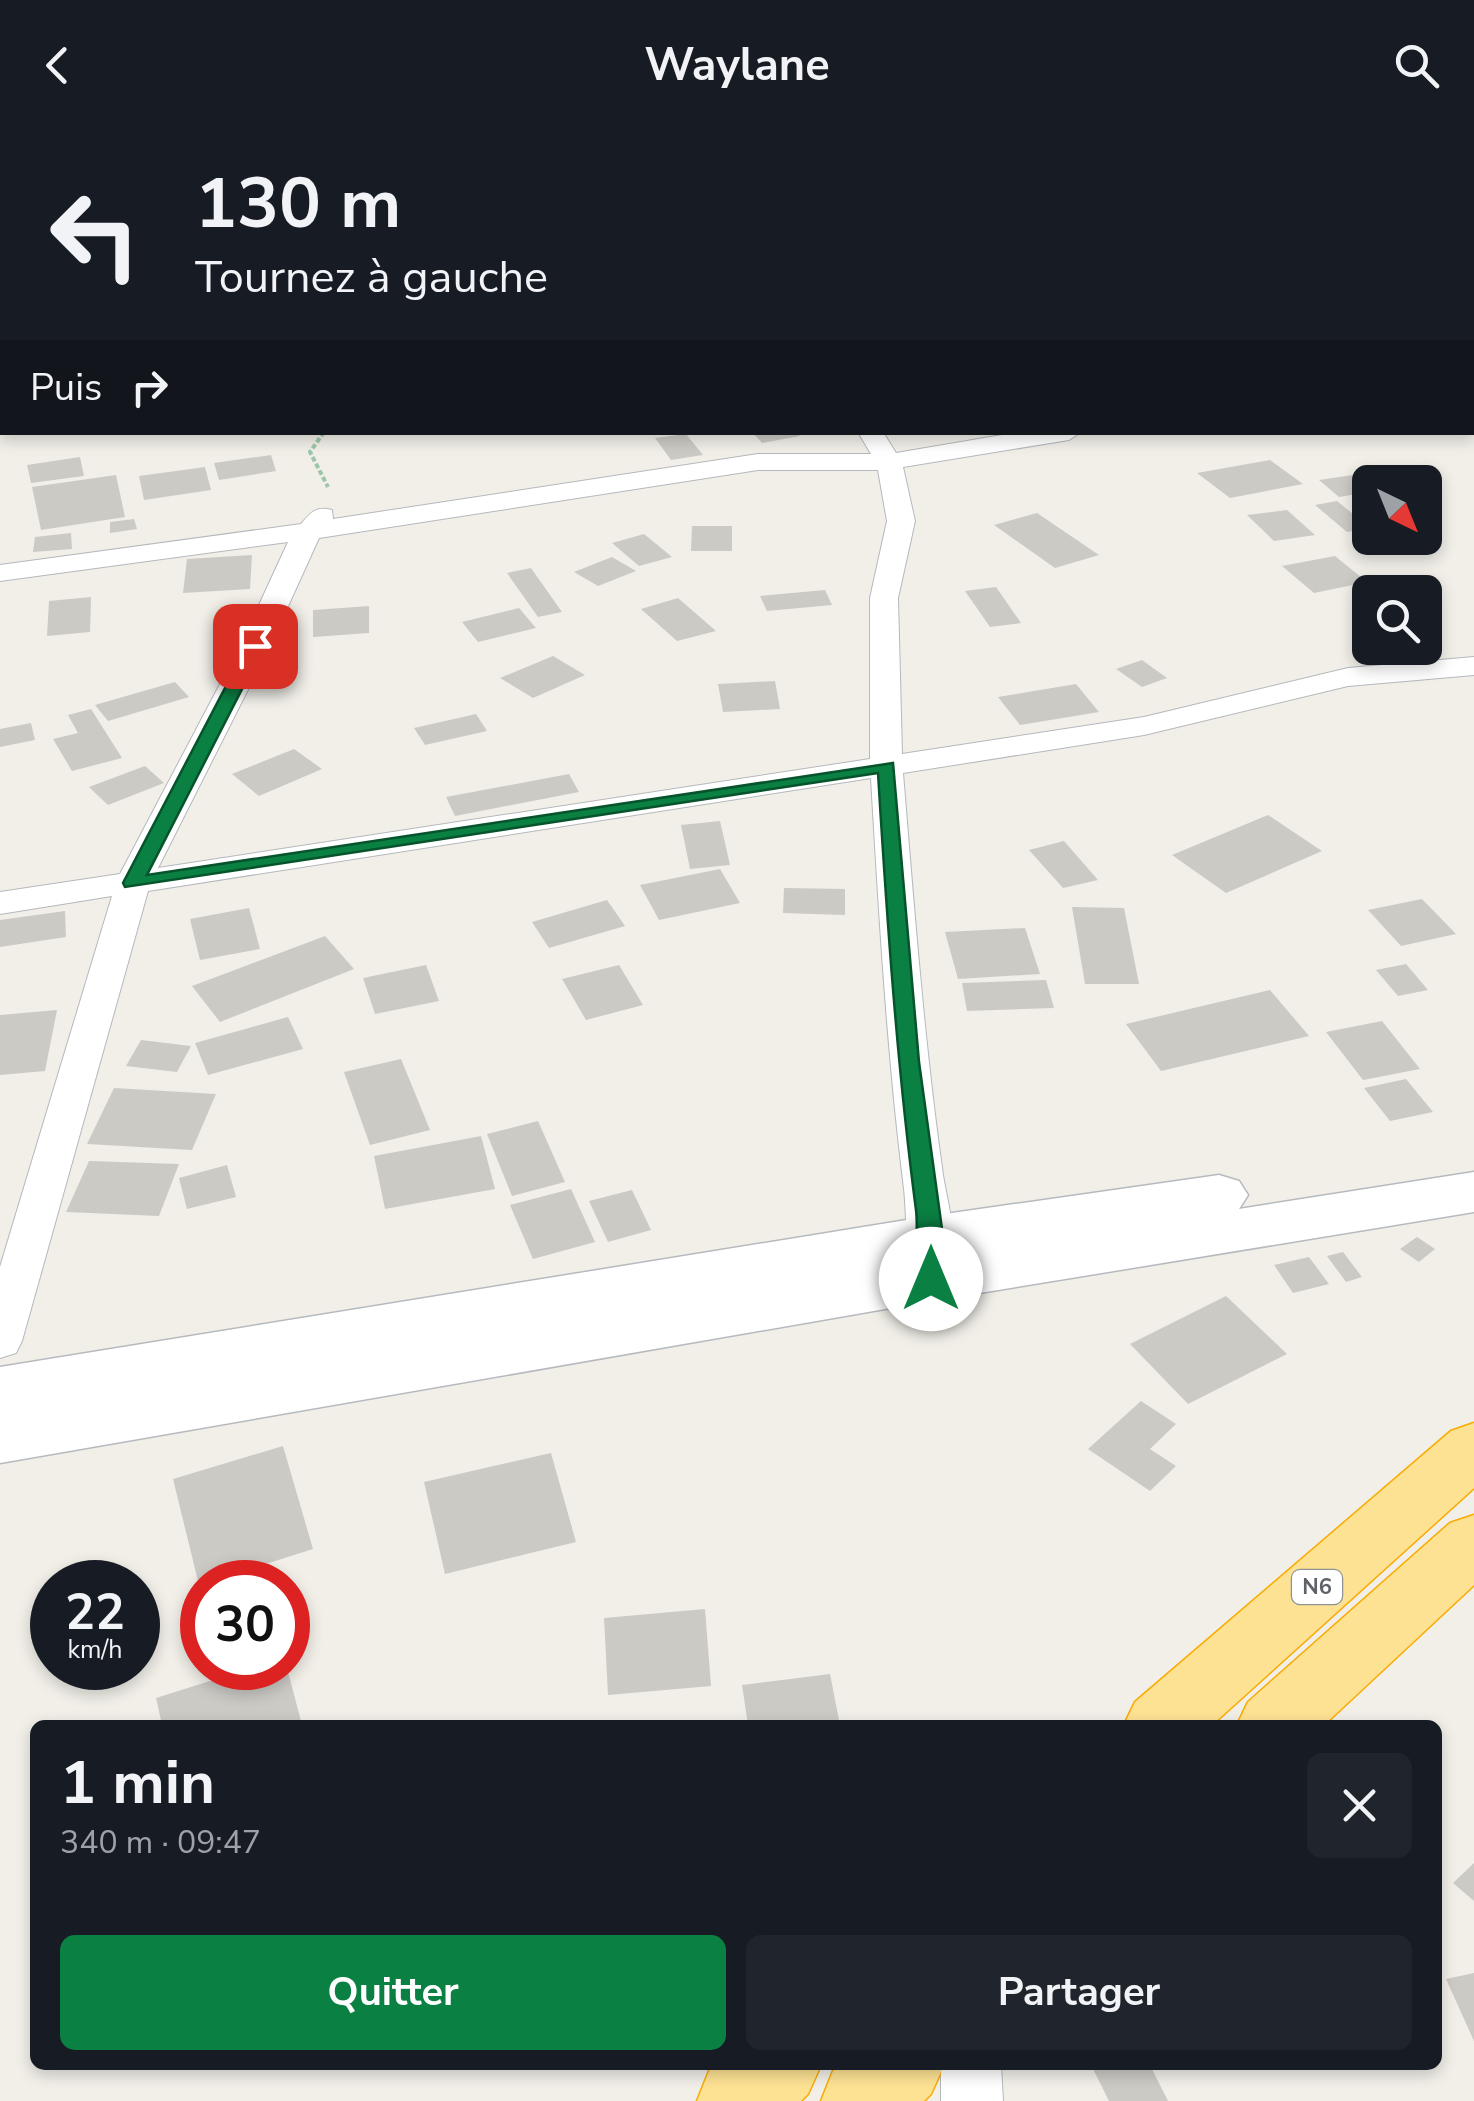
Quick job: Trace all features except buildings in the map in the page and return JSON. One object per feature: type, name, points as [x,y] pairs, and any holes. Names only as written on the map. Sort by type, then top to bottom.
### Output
[{"type":"highway","name":"N6","points":[[1166,1720],[1474,1449]]},
{"type":"highway","points":[[1279,1720],[1474,1542]]},
{"type":"highway","points":[[739,2101],[773,2070]]},
{"type":"highway","points":[[863,2101],[897,2070]]},
{"type":"main road","points":[[0,1438],[931,1258],[1474,1158]]},
{"type":"main road","points":[[0,1390],[931,1258],[1474,1192]]},
{"type":"street","points":[[872,435],[889,462],[901,521],[884,598],[886,766],[908,1062],[931,1258]]},
{"type":"street","points":[[0,573],[758,462],[889,462],[1051,435]]},
{"type":"street","points":[[0,1341],[132,883],[316,524]]},
{"type":"street","points":[[0,903],[1144,726],[1348,677],[1474,666]]},
{"type":"street","points":[[971,2070],[972,2101]]},
{"type":"path","points":[[316,524],[336,502],[310,452],[322,435]]},
{"type":"route","points":[[255,646],[132,883],[886,766],[908,1062],[931,1236],[931,1279]]}]
